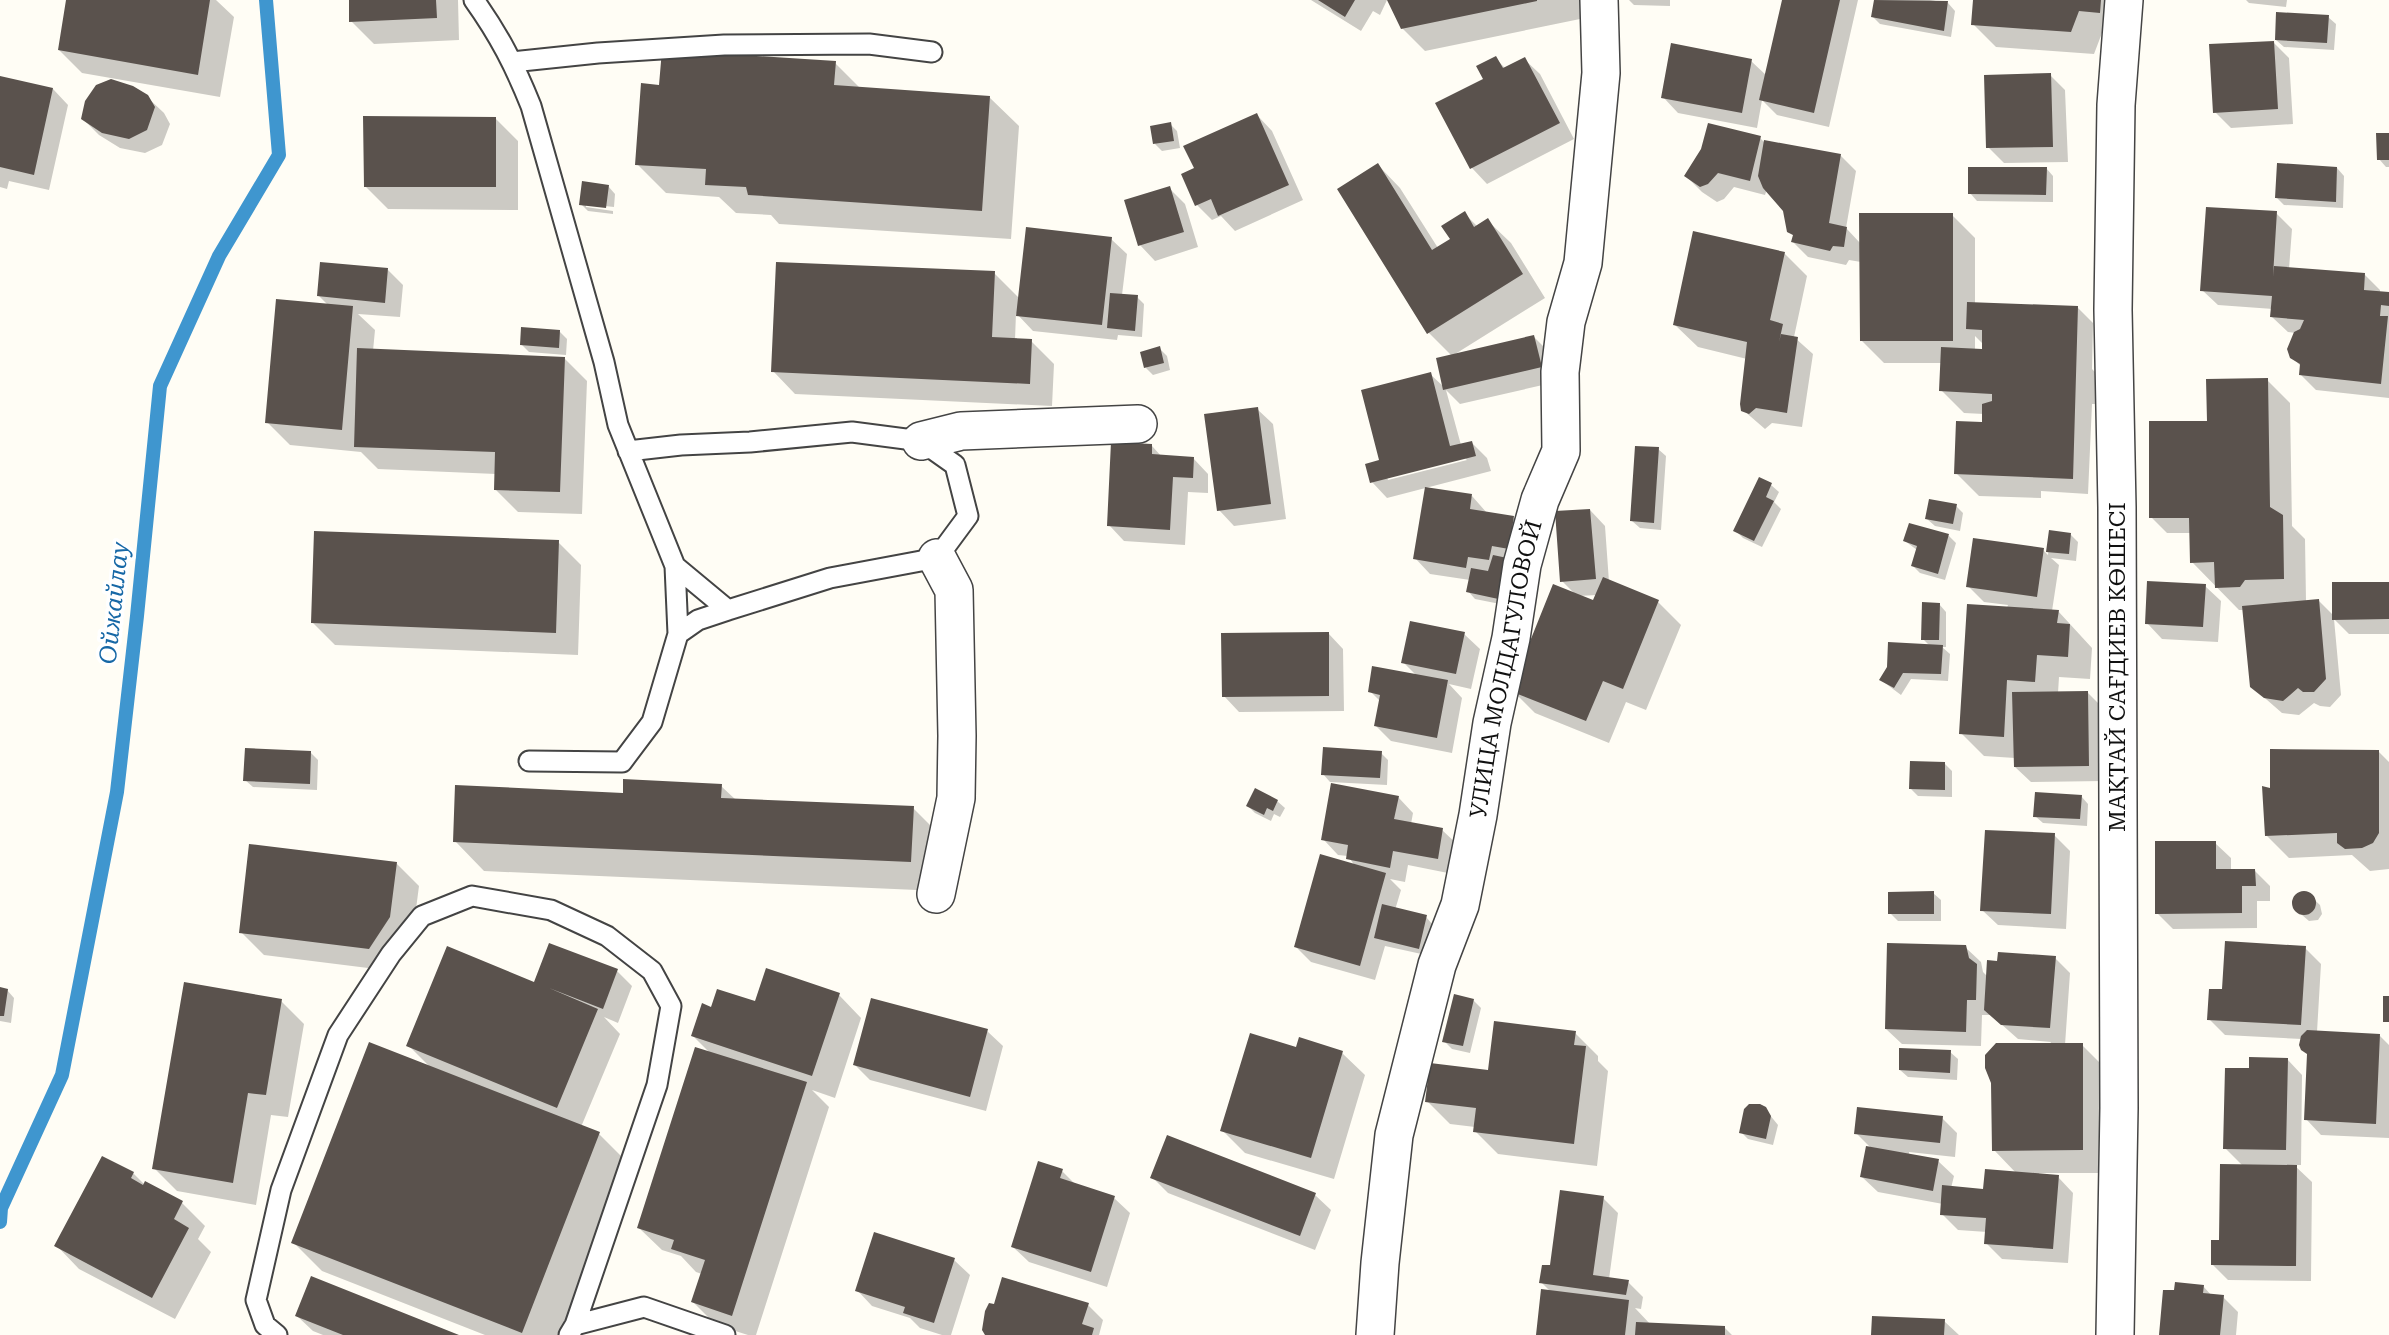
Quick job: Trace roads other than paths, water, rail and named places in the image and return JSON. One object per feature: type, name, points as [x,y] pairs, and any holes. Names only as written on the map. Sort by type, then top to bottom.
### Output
[{"type":"street","name":"УЛИЦА МОЛДАГУЛОВОЙ","points":[[1375,1335],[1394,1135],[1437,965],[1460,905],[1478,815],[1492,723],[1511,638],[1522,565],[1539,500],[1561,451],[1560,372],[1566,323],[1583,263],[1598,110],[1601,73],[1598,0]]},
{"type":"street","name":"МАҚТАЙ САҒДИЕВ КӨШЕСІ","points":[[2115,1335],[2119,1108],[2117,507],[2113,310],[2116,105],[2124,0]]},
{"type":"street","points":[[921,441],[961,431],[1138,424]]},
{"type":"street","points":[[936,894],[956,799],[957,736],[954,590],[937,558]]},
{"type":"lane","points":[[474,0],[496,31],[531,106],[604,362],[618,425],[675,566],[678,634],[652,722],[622,762],[529,761]]},
{"type":"lane","points":[[512,62],[724,45],[869,44],[932,52]]},
{"type":"lane","points":[[628,451],[681,445],[750,443],[852,432],[921,441],[955,465],[968,516],[937,558],[830,578],[698,620],[678,634]]},
{"type":"lane","points":[[675,566],[727,610]]},
{"type":"lane","points":[[276,1335],[265,1325],[256,1300],[281,1190],[338,1035],[391,954],[422,916],[472,896],[551,910],[607,936],[652,971],[670,1006],[657,1085],[572,1330]]},
{"type":"lane","points":[[572,1330],[644,1307],[726,1335]]},
{"type":"waterway","name":"Ойжайлау","points":[[0,1222],[1,1208],[62,1075],[117,792],[160,386],[219,256],[279,155],[266,0]]}]
